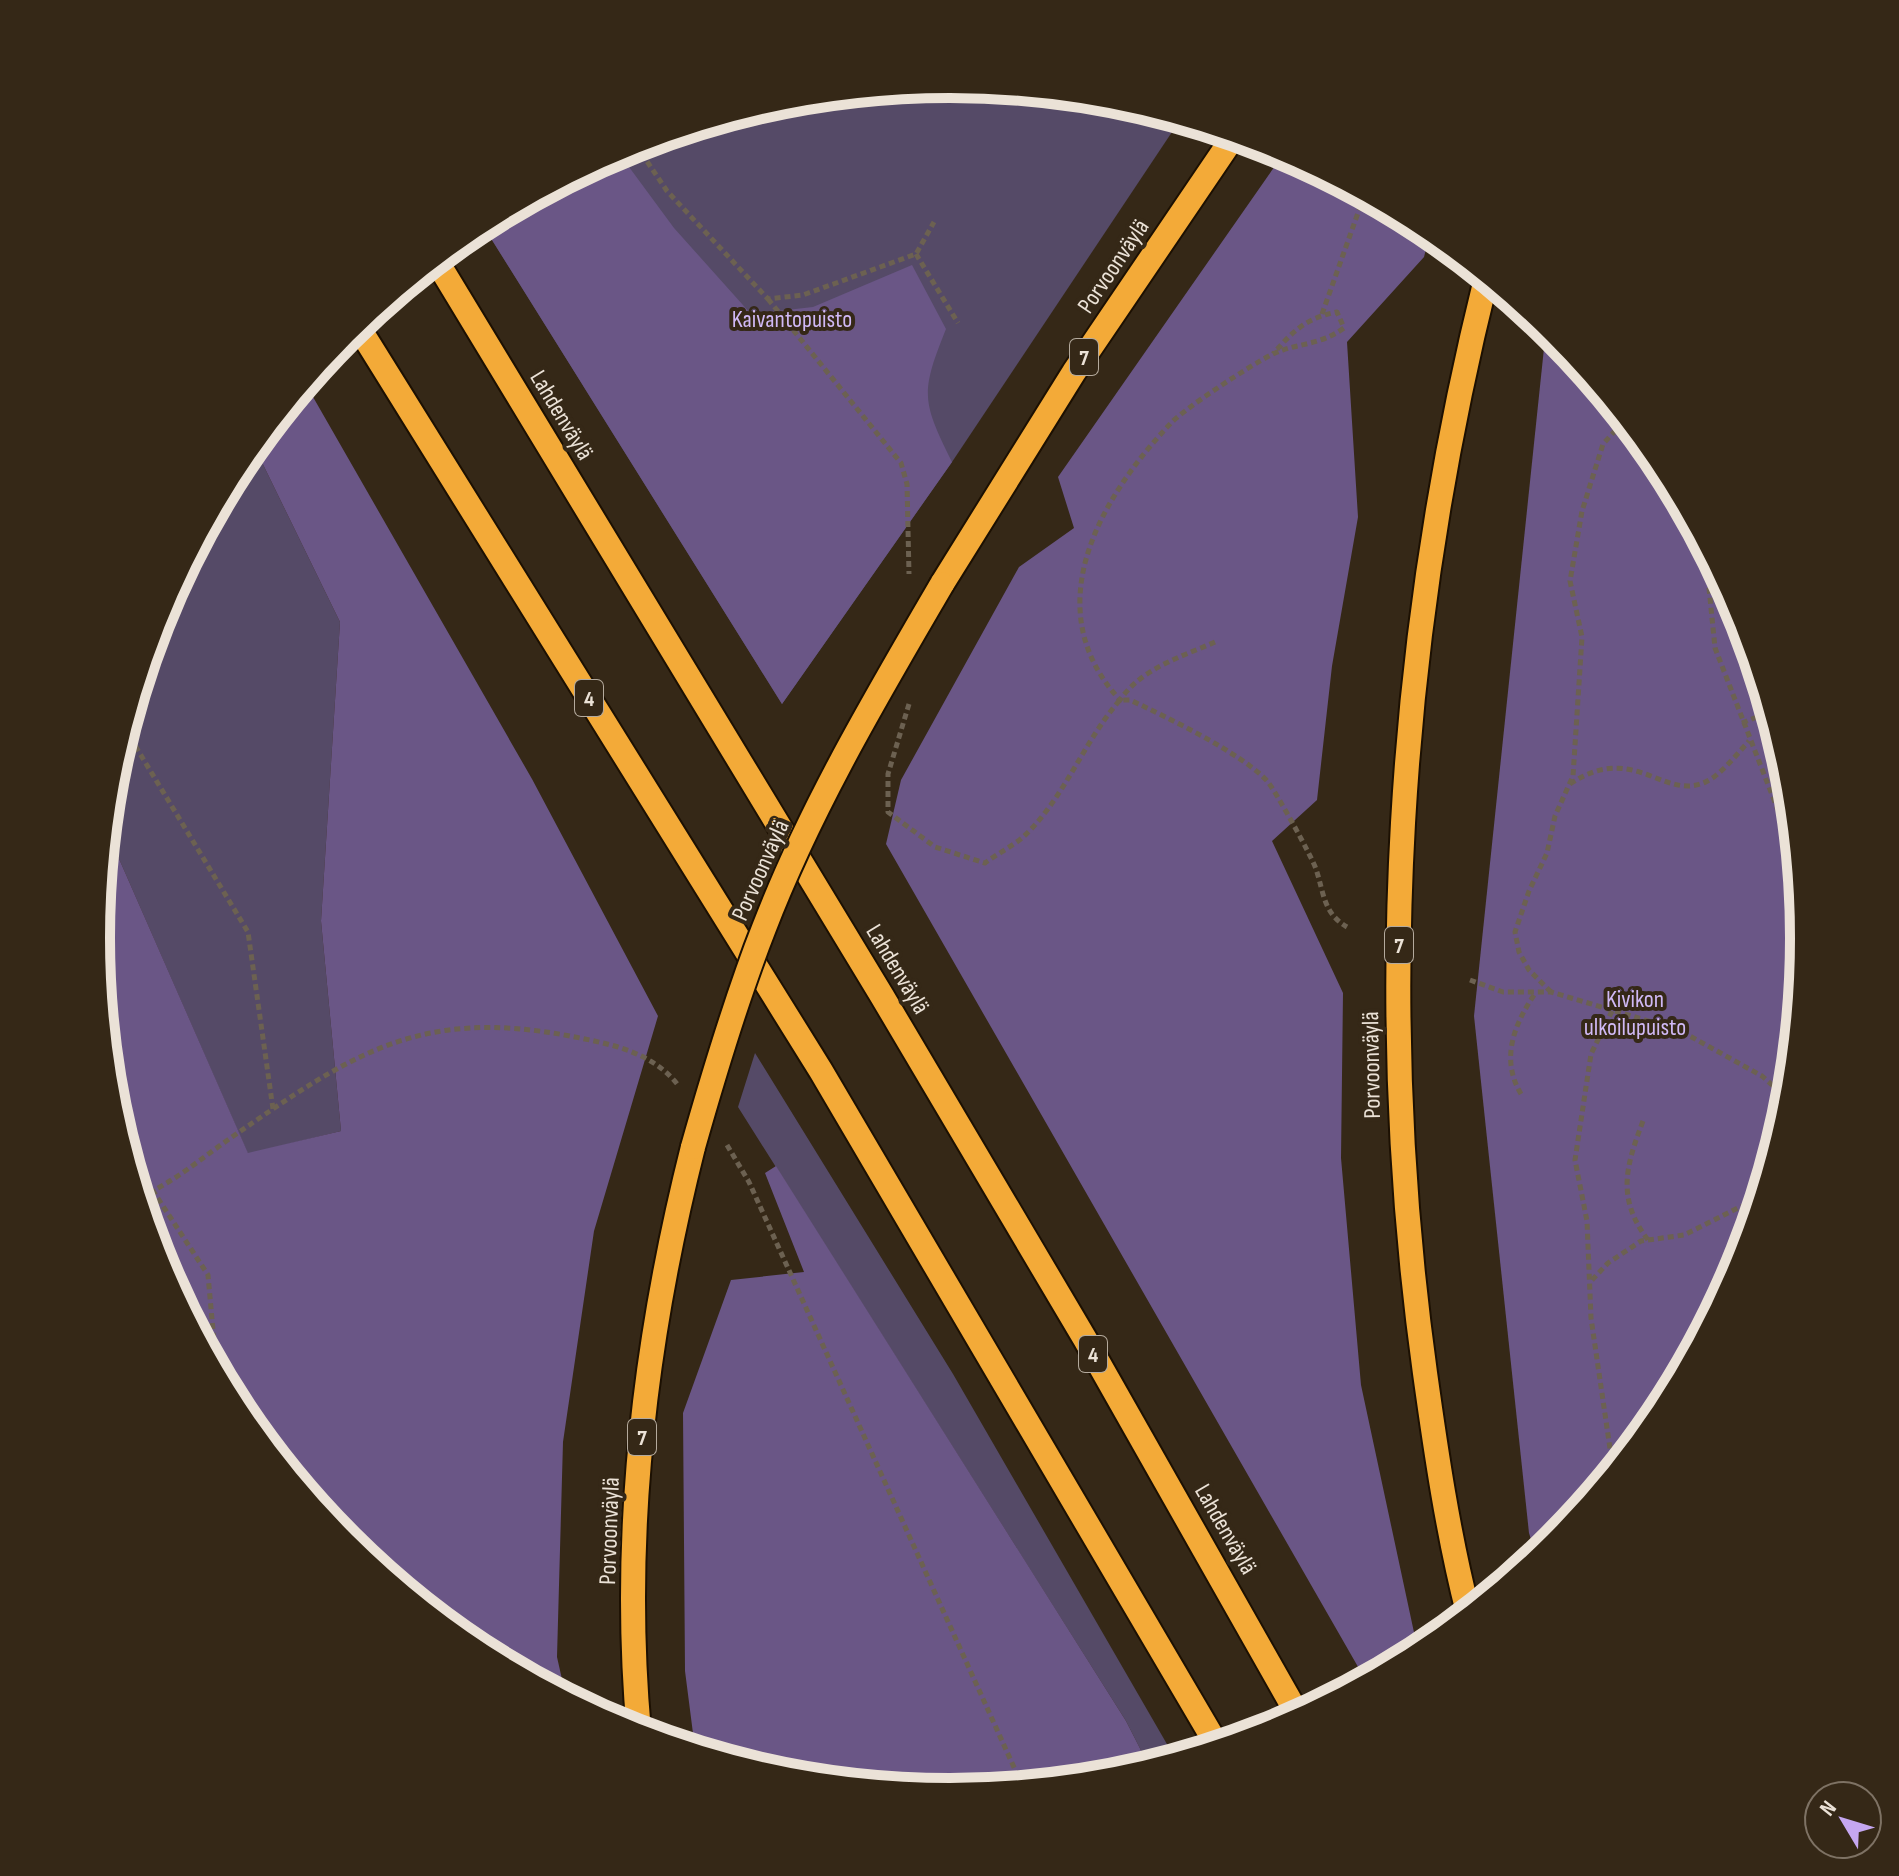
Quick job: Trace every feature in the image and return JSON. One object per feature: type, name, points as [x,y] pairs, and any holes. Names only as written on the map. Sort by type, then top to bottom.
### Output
[{"type":"highway","name":"Porvoonväylä","points":[[638,1718],[633,1615],[637,1487],[648,1377],[668,1247],[724,1038],[765,925],[872,705],[942,584],[1074,372],[1227,146]]},
{"type":"highway","name":"Lahdenväylä","points":[[442,269],[898,1023],[1085,1339],[1292,1704]]},
{"type":"highway","name":"Porvoonväylä","points":[[1466,1600],[1433,1424],[1414,1289],[1399,1113],[1398,952],[1403,785],[1418,638],[1455,405],[1483,290]]},
{"type":"highway","name":"4","points":[[364,336],[821,1071],[1211,1736]]},
{"type":"path","points":[[644,156],[667,191],[768,299],[803,295],[916,254],[934,222]]},
{"type":"path","points":[[1322,315],[1360,206]]},
{"type":"path","points":[[916,254],[958,323]]},
{"type":"path","points":[[1273,354],[1326,341],[1344,328],[1337,312],[1322,315],[1295,329],[1273,354],[1172,421],[1111,496],[1087,546],[1078,611],[1098,677],[1120,700],[1153,711],[1239,759],[1270,785],[1316,869],[1321,897],[1334,919],[1347,927]]},
{"type":"path","points":[[1551,992],[1529,970],[1519,952],[1515,932],[1547,853],[1555,816],[1573,776],[1582,637],[1570,581],[1582,511],[1603,444],[1617,429]]},
{"type":"path","points":[[1709,578],[1715,648],[1780,818]]},
{"type":"path","points":[[1120,700],[1131,684],[1161,665],[1215,642]]},
{"type":"path","points":[[1742,723],[1759,716]]},
{"type":"path","points":[[1569,784],[1603,767],[1631,767],[1663,782],[1688,787],[1713,778],[1749,741]]},
{"type":"path","points":[[133,742],[248,932],[273,1109]]},
{"type":"path","points":[[1470,980],[1503,992],[1551,992],[1679,1030],[1762,1076],[1775,1088]]},
{"type":"path","points":[[1521,1094],[1511,1078],[1510,1048],[1519,1017],[1536,992]]},
{"type":"path","points":[[1611,1455],[1591,1318],[1587,1221],[1575,1160],[1591,1054],[1612,1011]]},
{"type":"path","points":[[1643,1121],[1627,1165],[1627,1195],[1637,1225],[1649,1241]]},
{"type":"path","points":[[145,1177],[208,1275],[214,1344]]},
{"type":"path","points":[[1591,1281],[1608,1263],[1641,1241],[1684,1235],[1746,1206]]},
{"type":"green space","name":"Kaivantopuisto","points":[[950,98],[1004,100],[1113,114],[1174,129],[952,462],[782,704],[489,236],[578,185],[628,162],[732,127],[840,105]]},
{"type":"green space","points":[[626,163],[674,228],[751,314],[813,307],[912,265],[946,329],[932,369],[928,397],[935,425],[952,462],[782,704],[489,236],[578,185]]},
{"type":"green space","points":[[1276,164],[1370,211],[1426,247],[1424,257],[1347,342],[1358,517],[1332,666],[1317,800],[1272,841],[1343,993],[1341,1158],[1361,1385],[1415,1637],[1360,1670],[886,844],[901,780],[1019,567],[1074,528],[1058,477]]},
{"type":"green space","name":"Kivikon ulkoilupuisto","points":[[1544,345],[1581,384],[1648,471],[1703,566],[1726,617],[1761,721],[1773,774],[1788,883],[1790,938],[1788,993],[1773,1102],[1761,1155],[1726,1259],[1703,1310],[1648,1405],[1581,1492],[1532,1543],[1474,1016]]},
{"type":"green space","points":[[311,393],[532,779],[658,1016],[594,1231],[563,1442],[557,1657],[563,1683],[483,1636],[396,1570],[318,1492],[283,1449],[251,1405],[196,1310],[154,1208],[126,1102],[111,993],[111,883],[115,849],[248,1153],[341,1131],[321,921],[340,622],[260,458]]},
{"type":"green space","points":[[260,458],[340,622],[321,921],[341,1131],[248,1154],[115,849],[126,774],[154,668],[196,566]]},
{"type":"green space","points":[[755,1053],[953,1374],[1169,1748],[1143,1755],[1126,1721],[738,1107]]},
{"type":"green space","points":[[776,1166],[1126,1721],[1143,1755],[1059,1771],[1004,1776],[895,1776],[786,1762],[694,1737],[685,1671],[683,1413],[731,1280],[804,1272],[765,1173]]}]
